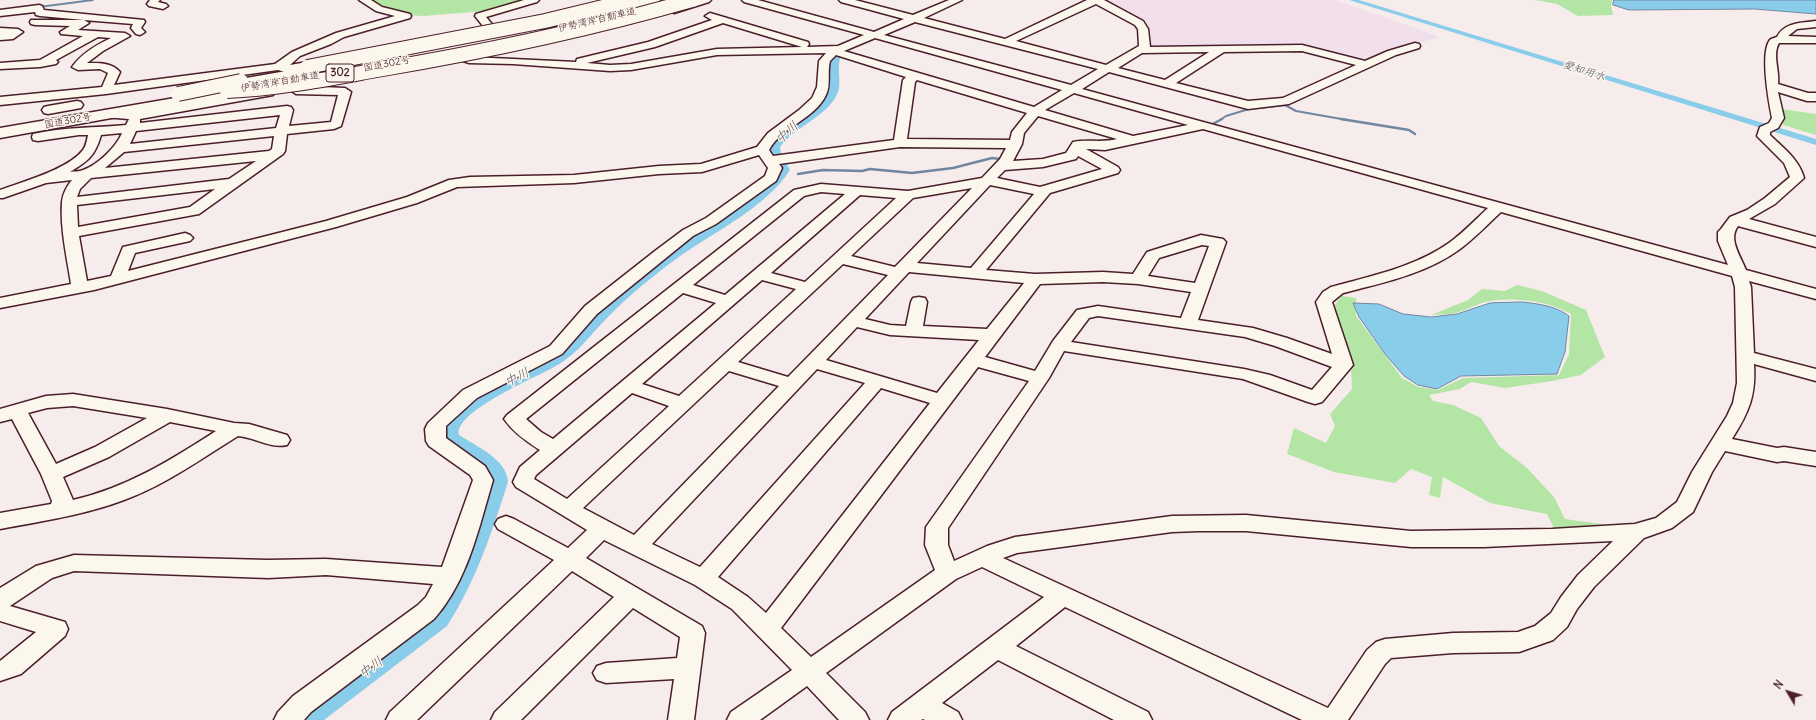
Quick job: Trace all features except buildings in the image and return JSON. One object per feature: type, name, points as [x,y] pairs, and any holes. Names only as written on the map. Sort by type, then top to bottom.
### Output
[{"type":"highway","points":[[178,94],[381,52],[553,19],[632,0]]},
{"type":"highway","name":"国道302号","points":[[0,125],[37,115],[446,44],[574,17],[644,0]]},
{"type":"highway","name":"伊勢湾岸自動車道","points":[[0,125],[352,64],[484,39],[576,20],[654,0]]},
{"type":"highway","name":"伊勢湾岸自動車道","points":[[0,133],[489,44],[681,2]]},
{"type":"highway","name":"国道302号","points":[[0,133],[484,46],[681,2]]},
{"type":"street","points":[[0,19],[14,16],[13,11],[16,3],[14,0]]},
{"type":"street","points":[[37,0],[25,5],[44,5],[50,2]]},
{"type":"street","points":[[155,0],[152,4],[163,6]]},
{"type":"street","points":[[278,67],[296,54],[327,42],[340,35],[406,16],[380,9],[364,0]]},
{"type":"street","points":[[491,29],[480,16],[534,0]]},
{"type":"street","points":[[0,101],[106,90],[340,60],[491,29],[619,0]]},
{"type":"street","points":[[107,114],[128,117],[137,116],[464,58],[610,27],[681,2],[706,0]]},
{"type":"street","points":[[747,0],[1816,294]]},
{"type":"street","points":[[844,0],[1248,105],[1286,101],[1367,65],[1392,52],[1415,46]]},
{"type":"street","points":[[862,5],[875,0]]},
{"type":"street","points":[[464,58],[469,60],[513,61],[610,68],[631,67],[717,52],[834,50],[846,47],[957,0]]},
{"type":"street","points":[[1006,42],[1097,0],[1131,18],[1142,27],[1144,47],[1141,50]]},
{"type":"street","points":[[681,2],[722,20],[813,46],[815,50]]},
{"type":"street","points":[[0,13],[39,8],[40,13],[140,22],[136,28],[140,32]]},
{"type":"street","points":[[40,64],[71,46],[114,25],[39,22],[55,14]]},
{"type":"street","points":[[575,66],[578,62],[584,60],[651,45],[722,20]]},
{"type":"street","points":[[84,23],[65,32],[125,36],[96,50],[83,60],[78,67],[102,66],[114,72],[106,90]]},
{"type":"street","points":[[1781,39],[1786,30],[1797,25],[1816,24]]},
{"type":"street","points":[[0,31],[18,32],[9,37],[0,37]]},
{"type":"street","points":[[740,720],[948,573],[1015,545],[1172,524],[1199,522],[1246,524],[1411,539],[1549,537],[1636,532],[1664,523],[1685,507],[1702,472],[1737,416],[1742,403],[1746,383],[1743,288],[1739,273],[1726,241],[1726,232],[1736,220],[1752,213],[1770,202],[1798,178],[1797,173],[1790,163],[1763,136],[1778,118],[1772,86],[1772,46],[1775,41],[1781,39],[1816,40]]},
{"type":"street","points":[[637,546],[988,181],[1006,161],[1015,144],[1018,132],[1035,111],[1107,68],[1141,50],[1302,48],[1326,53],[1367,65]]},
{"type":"street","points":[[834,50],[1132,140]]},
{"type":"street","points":[[287,720],[302,704],[426,612],[434,603],[456,563],[483,480],[478,471],[436,441],[435,429],[438,423],[470,394],[556,350],[591,310],[660,254],[688,233],[711,221],[771,178],[775,168],[771,157],[769,138],[798,117],[816,101],[823,90],[823,63],[828,55],[834,50]]},
{"type":"street","points":[[1166,84],[1220,50]]},
{"type":"street","points":[[0,66],[83,60]]},
{"type":"street","points":[[120,150],[336,124],[345,92],[344,91],[360,76]]},
{"type":"street","points":[[900,143],[908,80],[916,76]]},
{"type":"street","points":[[48,110],[167,88],[192,79]]},
{"type":"street","points":[[1772,86],[1807,97],[1816,97]]},
{"type":"street","points":[[297,88],[344,91]]},
{"type":"street","points":[[72,233],[186,214],[194,211],[278,151],[281,131],[287,110],[297,88]]},
{"type":"street","points":[[0,114],[13,100]]},
{"type":"street","points":[[38,137],[79,131],[96,132],[287,110]]},
{"type":"street","points":[[80,288],[69,202],[73,188],[120,150],[137,116]]},
{"type":"street","points":[[1001,166],[1043,163],[1071,156],[1078,145],[1105,146],[1202,126]]},
{"type":"street","points":[[50,178],[82,159],[90,150],[96,132]]},
{"type":"street","points":[[0,303],[119,279],[346,219],[412,200],[446,185],[458,182],[574,179],[659,170],[702,168],[771,157],[900,143],[1015,144]]},
{"type":"street","points":[[975,273],[1045,190],[1113,170],[1076,149]]},
{"type":"street","points":[[2,194],[43,179],[274,155]]},
{"type":"street","points":[[554,449],[534,437],[514,419],[799,193],[821,188],[908,195],[988,181],[1043,192]]},
{"type":"street","points":[[69,202],[236,182]]},
{"type":"street","points":[[856,720],[740,603],[703,579],[602,529],[523,482],[528,472],[554,449],[858,190]]},
{"type":"street","points":[[568,510],[908,195]]},
{"type":"street","points":[[1344,365],[1324,302],[1329,295],[1337,290],[1412,268],[1446,252],[1464,239],[1498,207]]},
{"type":"street","points":[[1736,220],[1816,242]]},
{"type":"street","points":[[119,279],[128,250],[185,238]]},
{"type":"street","points":[[1138,279],[1153,255],[1201,240],[1218,242],[1188,323]]},
{"type":"street","points":[[840,258],[902,270],[975,273],[1035,279],[1103,277],[1138,279],[1201,289]]},
{"type":"street","points":[[760,275],[807,287]]},
{"type":"street","points":[[767,629],[1035,279]]},
{"type":"street","points":[[681,287],[728,301]]},
{"type":"street","points":[[913,332],[919,302]]},
{"type":"street","points":[[948,573],[937,551],[934,538],[937,527],[1040,378],[1059,345],[1079,316],[1088,312],[1098,311],[1188,323],[1263,336],[1344,365]]},
{"type":"street","points":[[852,321],[890,330],[993,335]]},
{"type":"street","points":[[1059,345],[1244,374],[1263,379],[1315,398],[1344,365]]},
{"type":"street","points":[[1744,356],[1816,375]]},
{"type":"street","points":[[974,360],[1040,378]]},
{"type":"street","points":[[813,362],[943,401]]},
{"type":"street","points":[[725,364],[792,384]]},
{"type":"street","points":[[703,579],[877,381]]},
{"type":"street","points":[[628,385],[682,404]]},
{"type":"street","points":[[60,511],[63,501],[51,474],[8,413],[46,402],[73,400],[167,415],[234,429],[248,430],[280,440]]},
{"type":"street","points":[[51,474],[102,452],[167,415]]},
{"type":"street","points":[[0,521],[60,511],[134,488],[190,457],[234,429]]},
{"type":"street","points":[[1720,443],[1777,455],[1784,454],[1816,459]]},
{"type":"street","points":[[506,524],[570,559],[693,633],[680,720]]},
{"type":"street","points":[[399,720],[602,529]]},
{"type":"street","points":[[1334,720],[1376,657],[1385,649],[1453,643],[1519,642],[1544,633],[1560,620],[1569,603],[1586,581],[1636,532]]},
{"type":"street","points":[[982,558],[1328,720]]},
{"type":"street","points":[[0,600],[44,572],[74,563],[114,563],[268,569],[326,567],[448,576]]},
{"type":"street","points":[[504,720],[630,596]]},
{"type":"street","points":[[901,720],[1063,596]]},
{"type":"street","points":[[0,612],[56,629],[12,667],[0,671]]},
{"type":"street","points":[[996,647],[1139,720]]},
{"type":"street","points":[[606,673],[687,668]]},
{"type":"street","points":[[921,705],[949,720]]},
{"type":"shaded area","points":[[1100,0],[1335,0],[1438,36],[1437,38],[1390,51],[1366,62],[1317,49],[1147,48],[1147,29]]},
{"type":"green space","points":[[357,0],[527,0],[498,10],[423,16],[405,15],[383,10]]},
{"type":"green space","points":[[1535,0],[1612,0],[1611,6],[1613,15],[1578,16],[1557,4]]},
{"type":"green space","points":[[1781,109],[1816,114],[1816,135],[1783,125]]},
{"type":"green space","points":[[1517,285],[1542,291],[1586,310],[1605,357],[1581,375],[1505,388],[1471,382],[1460,389],[1429,395],[1433,401],[1453,405],[1481,418],[1499,446],[1527,468],[1554,497],[1565,519],[1601,524],[1608,530],[1555,530],[1547,514],[1490,503],[1443,477],[1440,498],[1429,495],[1432,477],[1411,469],[1395,483],[1334,472],[1287,454],[1294,428],[1326,443],[1335,426],[1330,414],[1352,389],[1351,368],[1334,306],[1342,296],[1356,298],[1356,316],[1402,378],[1419,387],[1438,390],[1463,378],[1559,375],[1569,354],[1571,314],[1552,306],[1532,301],[1501,300],[1486,302],[1455,313],[1431,315],[1468,300],[1482,289],[1505,291]]},
{"type":"water","points":[[1614,0],[1816,0],[1816,14],[1755,9],[1629,10],[1613,5]]},
{"type":"water","points":[[1523,302],[1553,308],[1569,316],[1565,352],[1557,374],[1461,376],[1437,389],[1418,385],[1404,376],[1385,354],[1359,317],[1353,303],[1379,304],[1403,314],[1431,317],[1457,314],[1490,303]]},
{"type":"waterway","points":[[39,7],[93,0]]},
{"type":"waterway","name":"愛知用水","points":[[1352,0],[1816,142]]},
{"type":"waterway","name":"中川","points":[[303,720],[308,714],[437,618],[456,586],[471,553],[495,482],[495,475],[488,466],[450,440],[447,435],[447,430],[455,416],[482,396],[560,355],[576,341],[599,314],[642,276],[677,249],[740,208],[777,178],[782,170],[773,153],[772,147],[785,133],[820,107],[826,99],[832,87],[831,66],[834,55]]},
{"type":"waterway","points":[[1220,120],[1226,116],[1249,109],[1285,105],[1296,111],[1345,120]]},
{"type":"waterway","points":[[1211,125],[1222,119]]},
{"type":"waterway","points":[[1341,119],[1345,120]]},
{"type":"waterway","points":[[1345,120],[1409,130],[1415,134]]},
{"type":"waterway","points":[[798,174],[823,170],[862,171],[870,169],[912,173],[953,168],[992,158],[1000,159]]}]
